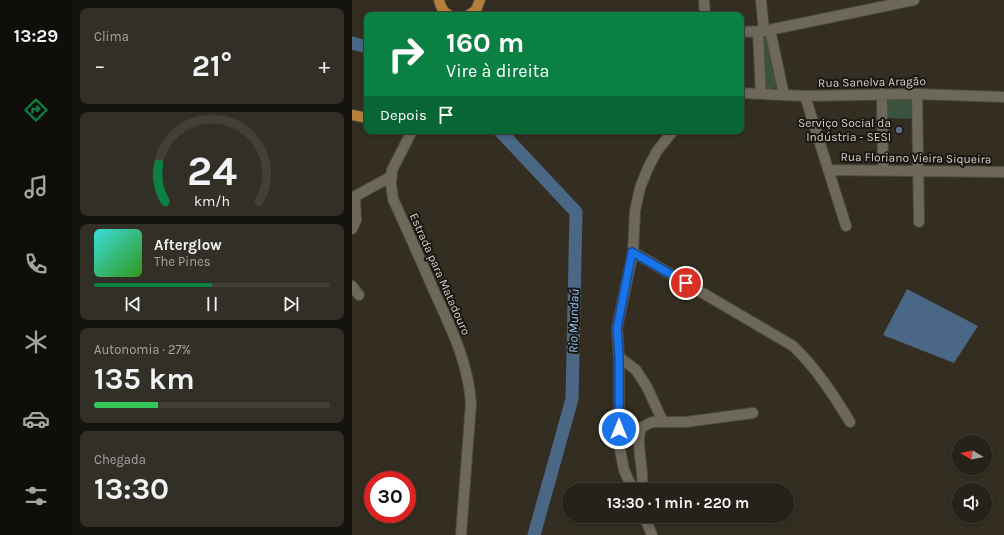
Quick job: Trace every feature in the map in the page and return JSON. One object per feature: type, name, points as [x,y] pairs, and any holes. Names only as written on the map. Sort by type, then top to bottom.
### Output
[{"type":"main road","points":[[474,12],[480,0]]},
{"type":"main road","points":[[437,2],[444,12]]},
{"type":"main road","points":[[352,115],[364,117]]},
{"type":"street","points":[[704,0],[705,12]]},
{"type":"street","points":[[761,0],[764,31],[761,94]]},
{"type":"street","points":[[744,32],[764,31],[914,0]]},
{"type":"street","points":[[764,31],[784,95]]},
{"type":"street","name":"Rua Sanelva Aragão","points":[[744,93],[805,96],[917,94],[1004,97]]},
{"type":"street","points":[[882,94],[883,170]]},
{"type":"street","points":[[917,94],[919,222]]},
{"type":"street","points":[[805,96],[846,226]]},
{"type":"street","name":"Estrada para Matadouro","points":[[410,134],[392,170],[390,183],[393,199],[453,331],[470,384],[471,397],[469,431],[461,535]]},
{"type":"street","points":[[630,483],[624,470],[619,444],[619,357],[617,328],[632,252],[635,211],[640,188],[657,151],[671,134]]},
{"type":"street","name":"Rua Floriano Vieira Siqueira","points":[[829,170],[1004,172]]},
{"type":"street","points":[[352,229],[356,220],[354,197],[392,176]]},
{"type":"street","points":[[632,252],[793,346],[807,359],[826,384],[850,422]]},
{"type":"street","points":[[352,286],[359,295]]},
{"type":"street","points":[[619,357],[636,370],[647,386],[663,422]]},
{"type":"street","points":[[642,483],[643,472],[639,436],[642,427],[652,422],[686,422],[753,413]]},
{"type":"street","points":[[647,523],[652,535]]},
{"type":"green space","points":[[766,37],[778,82],[776,87],[769,90],[764,87],[762,38]]},
{"type":"green space","points":[[888,99],[913,99],[913,119],[887,118]]},
{"type":"water","points":[[907,289],[978,326],[954,363],[883,335]]},
{"type":"waterway","name":"Rio Mundaú","points":[[352,43],[364,46]]},
{"type":"waterway","name":"Rio Mundaú","points":[[503,134],[576,212],[572,399],[534,535]]},
{"type":"place","name":"Serviço Social da Indústria - SESI","points":[[899,130]]},
{"type":"route","points":[[619,429],[619,357],[617,328],[632,252],[686,283]]}]
